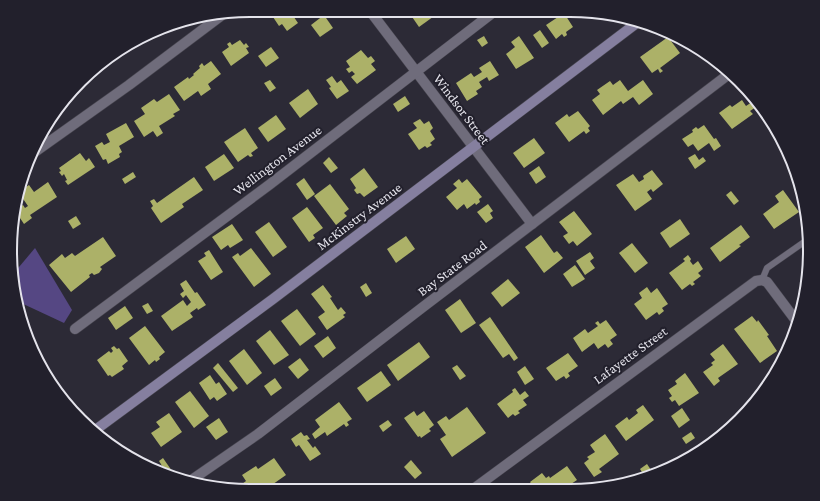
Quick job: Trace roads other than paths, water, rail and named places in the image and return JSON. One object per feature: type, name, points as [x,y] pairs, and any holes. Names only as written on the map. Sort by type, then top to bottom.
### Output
[{"type":"street","name":"Windsor Street","points":[[375,17],[532,224]]},
{"type":"street","name":"Wellington Avenue","points":[[75,330],[269,185],[487,17]]},
{"type":"street","points":[[41,148],[216,20]]},
{"type":"street","name":"McKinstry Avenue","points":[[99,428],[267,303],[633,26]]},
{"type":"street","name":"Bay State Road","points":[[195,477],[258,434],[725,77]]},
{"type":"street","points":[[762,280],[770,285],[793,317]]},
{"type":"street","name":"Lafayette Street","points":[[480,484],[746,288],[756,281],[762,280]]},
{"type":"lane","points":[[762,280],[768,268],[803,242]]}]
